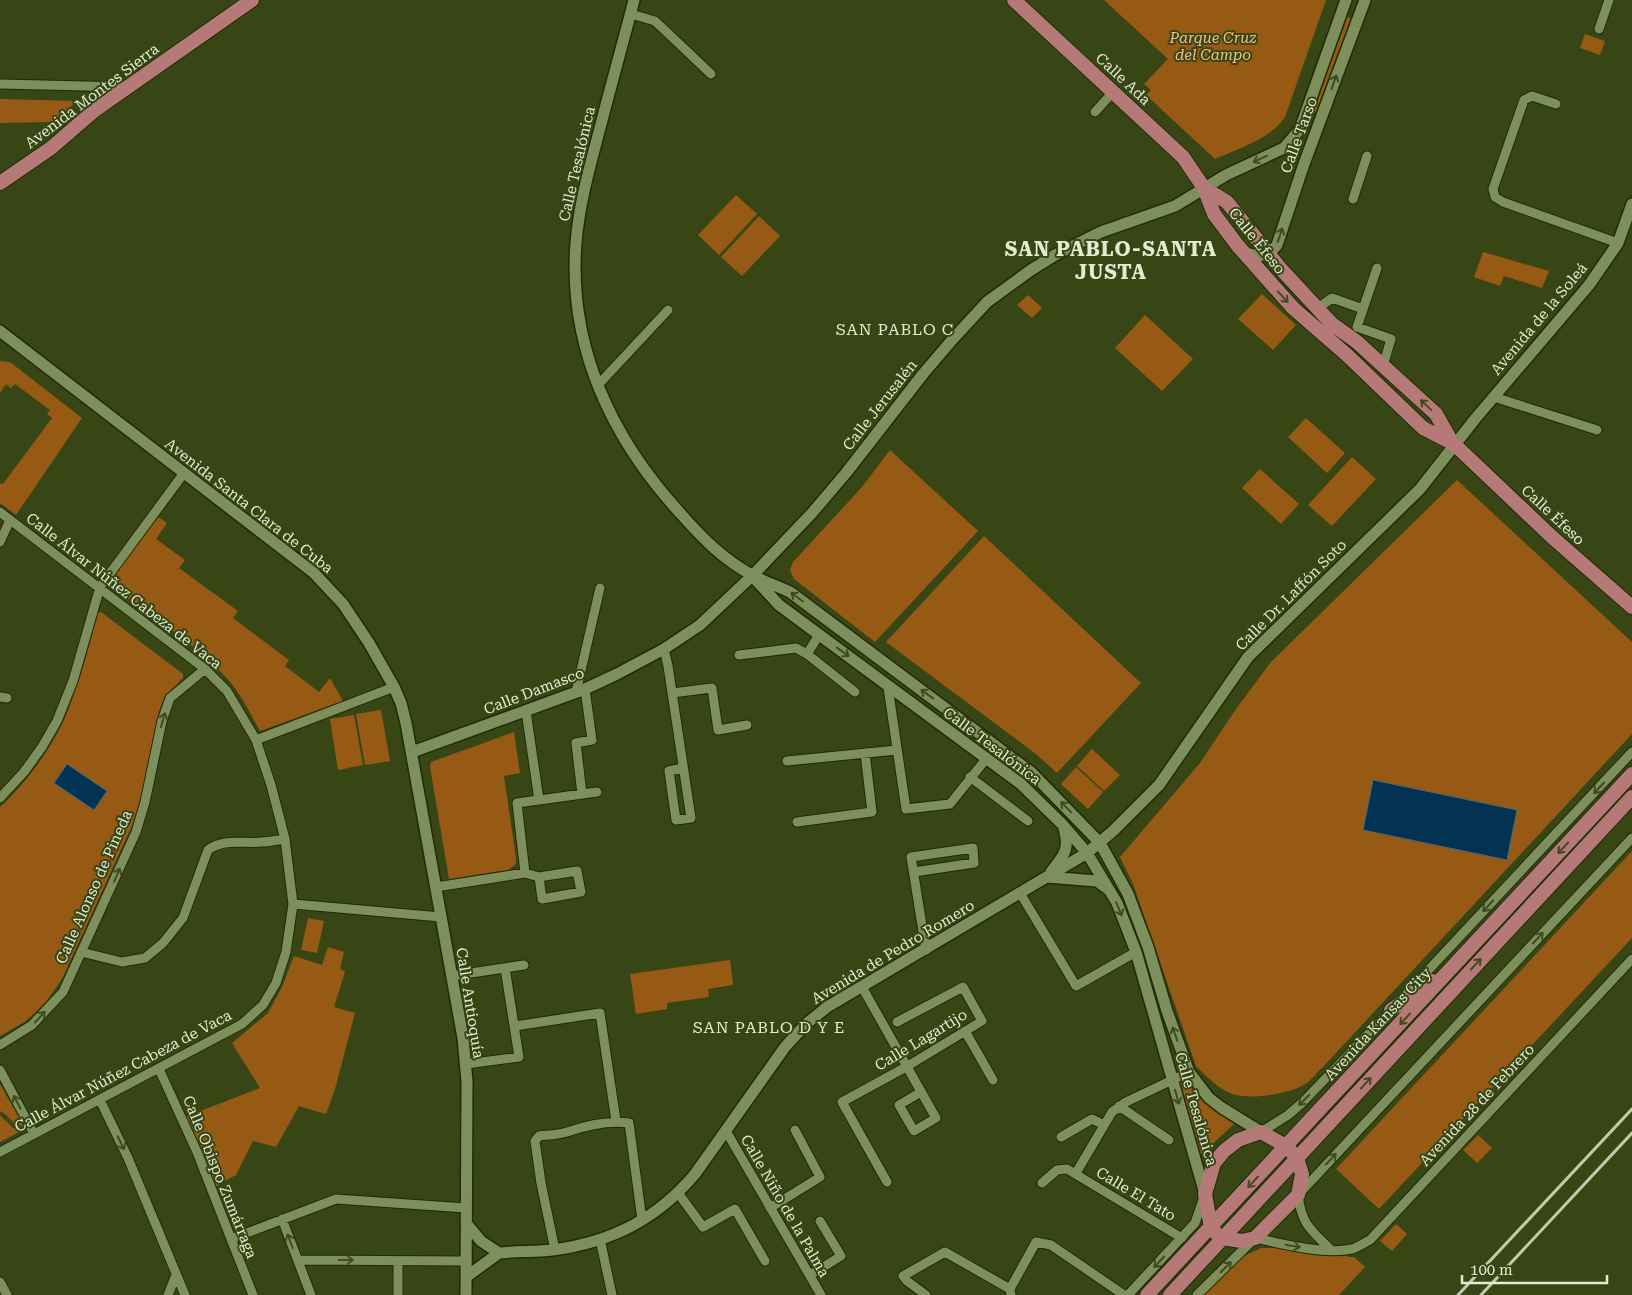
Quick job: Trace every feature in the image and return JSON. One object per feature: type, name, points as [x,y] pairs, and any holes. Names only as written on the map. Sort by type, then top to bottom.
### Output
[{"type":"main road","name":"Avenida Montes Sierra","points":[[0,183],[51,148],[95,110],[252,0]]},
{"type":"main road","name":"Calle Ada","points":[[1014,0],[1183,157],[1204,188]]},
{"type":"main road","name":"Calle Éfeso","points":[[1204,188],[1214,214],[1244,253],[1294,308],[1347,355],[1423,428],[1454,444]]},
{"type":"main road","name":"Calle Éfeso","points":[[1204,188],[1227,202],[1269,254],[1332,324],[1357,342],[1436,414],[1454,444],[1552,537],[1632,607]]},
{"type":"main road","name":"Avenida Kansas City","points":[[1147,1295],[1632,774]]},
{"type":"main road","name":"Avenida Kansas City","points":[[1170,1295],[1632,797]]},
{"type":"main road","points":[[1391,1010],[1453,967]]},
{"type":"main road","points":[[1262,1132],[1286,1146],[1297,1158],[1302,1174],[1298,1195],[1255,1238],[1242,1241],[1222,1238],[1211,1228],[1205,1194],[1214,1163],[1224,1151],[1238,1140],[1262,1132]]},
{"type":"street","name":"Calle Tesalónica","points":[[634,0],[580,206],[576,243],[575,280],[579,318],[598,385],[612,419],[642,469],[660,492],[715,550],[752,576],[779,605],[1021,784],[1063,825],[1087,853],[1117,903],[1136,952],[1205,1194]]},
{"type":"street","name":"Calle Tarso","points":[[1204,188],[1226,175],[1284,148],[1300,129],[1346,0]]},
{"type":"street","name":"Calle Tarso","points":[[1269,254],[1277,245],[1304,164],[1364,0]]},
{"type":"street","points":[[1599,29],[1609,0]]},
{"type":"street","points":[[631,14],[655,21],[711,74]]},
{"type":"street","points":[[0,84],[128,87]]},
{"type":"street","points":[[1095,112],[1113,92]]},
{"type":"street","points":[[1556,104],[1532,96],[1524,100],[1493,189],[1495,197],[1503,202],[1618,243]]},
{"type":"street","points":[[1284,148],[1299,151],[1303,156],[1304,164]]},
{"type":"street","points":[[1353,199],[1367,156]]},
{"type":"street","name":"Calle Jerusalén","points":[[664,649],[700,625],[752,576],[829,493],[929,367],[988,302],[1031,270],[1055,255],[1101,232],[1175,206],[1204,188]]},
{"type":"street","name":"Avenida de la Soleá","points":[[1454,444],[1584,290],[1618,243],[1632,204]]},
{"type":"street","points":[[1244,253],[1258,256],[1269,254]]},
{"type":"street","points":[[1377,268],[1357,327],[1391,338],[1383,366]]},
{"type":"street","points":[[1318,308],[1332,298],[1363,309]]},
{"type":"street","points":[[598,385],[668,310]]},
{"type":"street","name":"Avenida Santa Clara de Cuba","points":[[1,334],[314,573],[343,604],[369,643],[394,687],[401,703],[412,752]]},
{"type":"street","points":[[1494,396],[1597,430]]},
{"type":"street","name":"Calle Dr. Laffón Soto","points":[[1100,842],[1159,784],[1248,656],[1420,489],[1454,444]]},
{"type":"street","points":[[0,798],[24,772],[42,747],[57,720],[73,681],[100,587],[184,473]]},
{"type":"street","name":"Calle Álvar Núñez Cabeza de Vaca","points":[[0,512],[205,669],[227,691],[256,740],[271,785],[285,839],[293,904],[286,952],[276,983],[263,1005],[242,1024],[0,1152]]},
{"type":"street","points":[[0,542],[10,520]]},
{"type":"street","name":"Calle Tesalónica","points":[[752,576],[790,592],[1032,773],[1100,842],[1128,894],[1148,947],[1188,1072],[1208,1098],[1262,1132]]},
{"type":"street","points":[[582,794],[576,743],[592,740],[580,691],[600,588]]},
{"type":"street","points":[[807,654],[819,635]]},
{"type":"street","points":[[739,655],[796,648],[807,654],[855,692]]},
{"type":"street","points":[[664,649],[691,818],[676,820],[669,770],[683,768]]},
{"type":"street","name":"Calle Damasco","points":[[412,752],[580,691],[664,649]]},
{"type":"street","name":"Calle Alonso de Pineda","points":[[0,1045],[32,1024],[63,992],[136,832],[145,802],[162,721],[170,698],[205,669]]},
{"type":"street","points":[[256,740],[394,687]]},
{"type":"street","points":[[888,687],[906,810],[950,804],[986,759]]},
{"type":"street","points":[[672,693],[712,688],[718,730],[747,725]]},
{"type":"street","points":[[526,711],[539,800]]},
{"type":"street","points":[[787,761],[897,750]]},
{"type":"street","name":"Calle Antioquía","points":[[412,752],[466,1064],[466,1295]]},
{"type":"street","name":"Avenida Kansas City","points":[[1262,1132],[1302,1103],[1632,752]]},
{"type":"street","points":[[797,822],[872,812],[865,753]]},
{"type":"street","points":[[970,778],[1028,821]]},
{"type":"street","points":[[525,873],[517,803],[597,792]]},
{"type":"street","points":[[1047,877],[1062,858],[1068,843],[1063,825]]},
{"type":"street","points":[[1331,1250],[1304,1222],[1298,1195],[1632,838]]},
{"type":"street","points":[[82,952],[122,962],[145,958],[163,943],[183,918],[208,850],[222,843],[262,842],[285,839]]},
{"type":"street","points":[[1087,853],[1100,842]]},
{"type":"street","points":[[914,872],[974,863],[973,848],[911,857],[926,950]]},
{"type":"street","name":"Avenida de Pedro Romero","points":[[499,1253],[555,1250],[600,1239],[614,1235],[656,1212],[678,1194],[695,1174],[785,1047],[805,1025],[827,1007],[1087,853]]},
{"type":"street","points":[[436,887],[525,873],[538,877],[577,871],[581,892],[542,899],[538,877]]},
{"type":"street","points":[[1047,877],[1097,881],[1109,890]]},
{"type":"street","points":[[1020,894],[1076,986],[1148,947]]},
{"type":"street","points":[[293,904],[441,917]]},
{"type":"street","name":"Avenida 28 de Febrero","points":[[1255,1238],[1293,1247],[1331,1250],[1353,1248],[1370,1240],[1632,959]]},
{"type":"street","points":[[452,976],[524,965]]},
{"type":"street","points":[[466,1064],[520,1056],[505,968]]},
{"type":"street","points":[[862,987],[936,1118],[914,1131],[899,1105],[921,1092]]},
{"type":"street","name":"Calle Lagartijo","points":[[887,1182],[842,1102],[982,1020],[964,987],[897,1022]]},
{"type":"street","points":[[514,1026],[600,1013],[616,1121]]},
{"type":"street","points":[[965,1031],[993,1080]]},
{"type":"street","name":"Calle Obispo Zumárraga","points":[[159,1069],[197,1152],[253,1295]]},
{"type":"street","points":[[0,1070],[34,1134]]},
{"type":"street","name":"Calle El Tato","points":[[1076,1173],[1112,1112],[1119,1106],[1188,1072]]},
{"type":"street","points":[[100,1100],[128,1158],[185,1295]]},
{"type":"street","points":[[1119,1106],[1169,1140]]},
{"type":"street","points":[[1061,1136],[1092,1119],[1104,1125]]},
{"type":"street","points":[[555,1250],[541,1183],[535,1141],[540,1136],[616,1121],[629,1123],[642,1220]]},
{"type":"street","points":[[770,1208],[820,1177],[795,1130]]},
{"type":"street","name":"Calle Niño de la Palma","points":[[726,1131],[821,1295]]},
{"type":"street","name":"Calle El Tato","points":[[1042,1183],[1057,1170],[1067,1169],[1182,1238]]},
{"type":"street","points":[[678,1194],[703,1227],[735,1209],[766,1260]]},
{"type":"street","points":[[1128,1295],[1195,1223],[1205,1194]]},
{"type":"street","points":[[231,1239],[336,1199],[466,1208]]},
{"type":"street","points":[[282,1219],[311,1295]]},
{"type":"street","points":[[810,1275],[841,1256],[820,1221]]},
{"type":"street","points":[[466,1223],[481,1242],[499,1253],[466,1277]]},
{"type":"street","points":[[1196,1295],[1255,1238]]},
{"type":"street","points":[[600,1239],[612,1295]]},
{"type":"street","points":[[926,1295],[907,1281],[904,1276],[945,1252],[1011,1292],[1036,1242],[1051,1245],[1124,1295]]},
{"type":"street","points":[[298,1260],[466,1261]]},
{"type":"street","points":[[398,1261],[398,1295]]},
{"type":"street","points":[[168,1295],[176,1275]]},
{"type":"street","points":[[0,1282],[7,1295]]},
{"type":"green space","name":"Parque Cruz del Campo","points":[[1104,0],[1326,0],[1285,117],[1271,132],[1215,159],[1146,95],[1151,90],[1144,84],[1168,59]]},
{"type":"green space","points":[[1347,17],[1351,21],[1318,114],[1313,111]]},
{"type":"green space","points":[[1585,34],[1605,41],[1600,55],[1580,48]]},
{"type":"green space","points":[[0,99],[77,101],[53,122],[0,123]]},
{"type":"green space","points":[[736,195],[757,214],[719,255],[698,235]]},
{"type":"green space","points":[[759,216],[780,236],[742,276],[721,257]]},
{"type":"green space","points":[[1483,252],[1549,271],[1542,288],[1504,276],[1500,286],[1474,277]]},
{"type":"green space","points":[[1262,294],[1296,325],[1273,350],[1238,319]]},
{"type":"green space","points":[[1028,295],[1042,308],[1032,318],[1017,305]]},
{"type":"green space","points":[[1145,315],[1193,359],[1162,391],[1115,348]]},
{"type":"green space","points":[[0,361],[10,362],[82,418],[16,515],[0,503],[0,483],[3,484],[52,418],[47,414],[50,410],[15,384],[11,388],[6,384],[0,393]]},
{"type":"green space","points":[[1306,418],[1345,453],[1327,473],[1288,437]]},
{"type":"green space","points":[[890,450],[978,531],[875,642],[794,579],[790,570],[793,562],[862,487]]},
{"type":"green space","points":[[1352,457],[1376,479],[1332,526],[1308,505]]},
{"type":"green space","points":[[1260,469],[1299,504],[1281,524],[1242,488]]},
{"type":"green space","points":[[1457,480],[1632,642],[1632,734],[1309,1081],[1289,1091],[1269,1095],[1240,1096],[1232,1094],[1217,1085],[1196,1066],[1133,884],[1120,857],[1200,763],[1236,709],[1271,662]]},
{"type":"green space","points":[[158,517],[167,523],[156,539],[185,560],[179,568],[238,611],[233,618],[289,660],[285,666],[319,692],[330,678],[343,701],[260,731],[234,687],[210,661],[108,584]]},
{"type":"green space","points":[[984,536],[1141,683],[1057,773],[1036,754],[886,642]]},
{"type":"green space","points":[[101,612],[183,674],[183,678],[165,696],[159,711],[142,795],[132,826],[62,979],[45,1003],[26,1021],[0,1036],[0,807],[19,788],[58,732],[79,681],[98,613]]},
{"type":"green space","points":[[381,710],[390,761],[365,765],[356,714]]},
{"type":"green space","points":[[354,715],[363,765],[338,770],[330,719]]},
{"type":"green space","points":[[514,732],[520,773],[504,776],[516,864],[508,870],[449,879],[430,767],[431,762]]},
{"type":"green space","points":[[1092,749],[1120,775],[1104,791],[1077,766]]},
{"type":"green space","points":[[1076,767],[1103,792],[1088,809],[1061,784]]},
{"type":"green space","points":[[1632,851],[1632,938],[1379,1209],[1336,1169]]},
{"type":"green space","points":[[308,918],[324,921],[317,953],[301,950]]},
{"type":"green space","points":[[328,947],[344,952],[340,969],[345,972],[334,1007],[355,1013],[335,1089],[326,1114],[299,1106],[276,1147],[253,1141],[236,1175],[216,1186],[185,1117],[260,1088],[232,1043],[268,1013],[282,987],[294,956],[322,965]]},
{"type":"green space","points":[[730,960],[733,985],[708,989],[709,997],[667,1003],[667,1009],[636,1014],[630,974]]},
{"type":"green space","points":[[1180,1079],[1235,1123],[1200,1156],[1179,1089]]},
{"type":"green space","points":[[0,1084],[24,1127],[14,1123],[0,1111]]},
{"type":"green space","points":[[0,1115],[13,1128],[23,1130],[0,1142]]},
{"type":"green space","points":[[1478,1135],[1492,1148],[1477,1163],[1463,1150]]},
{"type":"green space","points":[[1396,1224],[1407,1234],[1392,1251],[1380,1241]]},
{"type":"green space","points":[[1261,1248],[1276,1248],[1314,1255],[1347,1255],[1348,1257],[1354,1257],[1365,1267],[1339,1295],[1201,1295],[1244,1256]]},
{"type":"water","points":[[67,764],[107,791],[94,810],[54,783]]},
{"type":"water","points":[[1373,780],[1517,810],[1507,860],[1363,830]]},
{"type":"railway","points":[[1458,1295],[1632,1109]]},
{"type":"railway","points":[[1481,1295],[1632,1133]]},
{"type":"district","name":"SAN PABLO-SANTA JUSTA","points":[[1111,260]]},
{"type":"district","name":"SAN PABLO C","points":[[895,329]]},
{"type":"district","name":"SAN PABLO D Y E","points":[[769,1027]]}]
